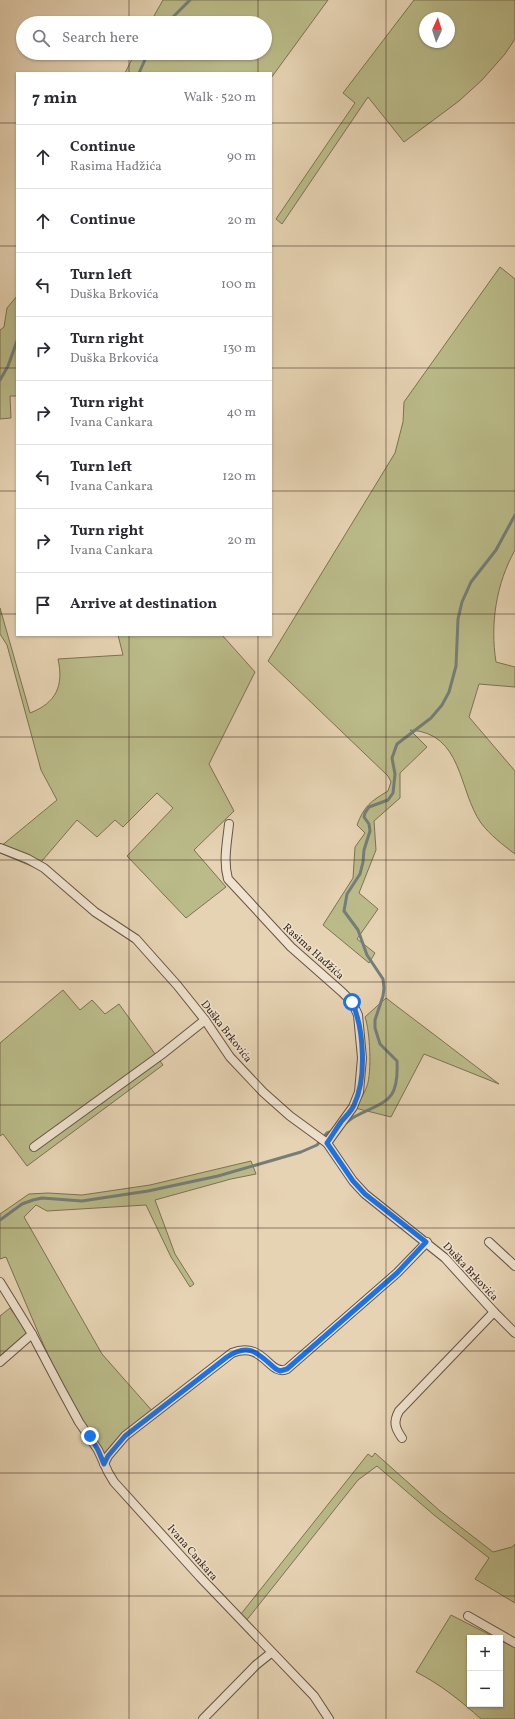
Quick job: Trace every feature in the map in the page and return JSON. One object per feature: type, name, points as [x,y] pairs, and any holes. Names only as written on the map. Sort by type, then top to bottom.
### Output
[{"type":"street","name":"Rasima Hađžića","points":[[229,824],[226,850],[226,871],[228,879],[291,948],[352,1002],[358,1015],[362,1058],[359,1092],[353,1107],[327,1143]]},
{"type":"street","name":"Duška Brkovića","points":[[0,848],[28,859],[44,868],[95,912],[136,939],[159,963],[205,1020],[230,1057],[263,1092],[290,1116],[327,1143],[353,1181],[365,1194],[445,1258],[515,1333]]},
{"type":"street","points":[[34,1147],[161,1055],[205,1020]]},
{"type":"street","name":"Duška Brkovića","points":[[104,1464],[108,1456],[125,1436],[232,1353],[239,1350],[250,1350],[262,1356],[276,1369],[284,1370],[288,1368],[392,1278],[426,1242]]},
{"type":"street","points":[[489,1242],[515,1266]]},
{"type":"street","name":"Ivana Cankara","points":[[0,1282],[32,1334],[79,1422],[98,1450],[114,1482],[200,1577],[314,1696],[329,1719]]},
{"type":"street","points":[[402,1438],[395,1425],[395,1418],[399,1411],[494,1312]]},
{"type":"street","points":[[0,1362],[32,1334]]},
{"type":"street","points":[[468,1616],[515,1643]]},
{"type":"street","points":[[203,1719],[256,1665],[271,1652]]},
{"type":"green space","points":[[163,0],[328,0],[272,77],[272,72],[126,72],[132,60],[272,60],[272,16],[154,16]]},
{"type":"green space","points":[[414,0],[515,0],[515,39],[505,54],[482,80],[459,101],[404,142],[368,97],[282,224],[276,219],[355,103],[343,93]]},
{"type":"green space","points":[[500,267],[515,279],[515,550],[503,576],[496,604],[494,619],[494,648],[496,662],[515,667],[515,687],[479,684],[469,717],[515,771],[515,854],[493,836],[481,823],[474,810],[457,765],[450,752],[440,741],[427,734],[410,730],[427,747],[400,773],[400,798],[374,821],[376,850],[359,893],[378,909],[357,939],[375,953],[369,963],[323,925],[353,878],[355,847],[365,833],[357,825],[362,813],[377,798],[388,791],[391,782],[388,776],[268,661],[395,453],[403,422],[404,402]]},
{"type":"green space","points":[[16,297],[16,396],[10,396],[11,418],[0,419],[0,330],[4,327],[7,308]]},
{"type":"green space","points":[[0,608],[30,713],[46,704],[52,699],[56,692],[60,677],[58,659],[123,655],[118,636],[223,636],[255,672],[209,764],[234,811],[194,850],[226,887],[186,918],[127,856],[173,808],[157,793],[123,827],[115,820],[97,837],[77,820],[36,868],[0,853],[0,847],[57,800],[41,770],[7,645],[0,634]]},
{"type":"green space","points":[[63,990],[80,1010],[92,1000],[105,1014],[119,1004],[163,1065],[27,1166],[3,1134],[0,1136],[0,1043]]},
{"type":"green space","points":[[386,998],[499,1084],[424,1054],[391,1117],[355,1108],[367,1086],[370,1071],[369,1041],[365,1017]]},
{"type":"green space","points":[[251,1161],[256,1174],[231,1179],[155,1200],[175,1254],[194,1284],[190,1287],[171,1257],[146,1205],[47,1211],[36,1205],[24,1217],[102,1354],[154,1413],[105,1458],[73,1407],[44,1346],[6,1257],[0,1259],[0,1214],[29,1194],[48,1193],[82,1195],[150,1185]]},
{"type":"green space","points":[[10,1308],[27,1332],[27,1337],[0,1361],[0,1316]]},
{"type":"green space","points":[[375,1453],[440,1511],[493,1552],[512,1547],[515,1544],[515,1603],[475,1579],[489,1558],[434,1515],[377,1466],[358,1480],[246,1621],[241,1614],[368,1454],[372,1457]]},
{"type":"green space","points":[[451,1615],[490,1635],[467,1635],[467,1707],[450,1693],[416,1672]]},
{"type":"green space","points":[[503,1642],[514,1647],[515,1646],[515,1719],[481,1719],[467,1707],[503,1707]]},
{"type":"waterway","points":[[174,16],[190,0]]},
{"type":"waterway","points":[[139,72],[145,60]]},
{"type":"waterway","points":[[0,380],[8,366],[16,344]]},
{"type":"waterway","points":[[344,1124],[382,1103],[388,1098],[393,1093],[397,1075],[397,1061],[380,1044],[375,1028],[375,1020],[383,996],[383,979],[367,955],[358,930],[344,911],[347,894],[360,874],[364,850],[370,831],[369,824],[364,817],[365,813],[369,807],[388,800],[393,793],[395,774],[392,758],[397,744],[431,718],[442,705],[449,692],[456,666],[458,619],[462,602],[471,582],[496,550],[515,515]]},
{"type":"waterway","points":[[0,1220],[22,1204],[42,1198],[82,1201],[148,1191],[218,1176],[301,1152],[317,1145],[327,1133],[333,1131]]},
{"type":"route","points":[[90,1436],[104,1464],[108,1456],[125,1436],[232,1353],[239,1350],[250,1350],[256,1352],[280,1371],[287,1369],[397,1273],[426,1242],[365,1194],[353,1181],[327,1143],[353,1107],[359,1092],[362,1058],[360,1030],[358,1015],[352,1002]]}]
